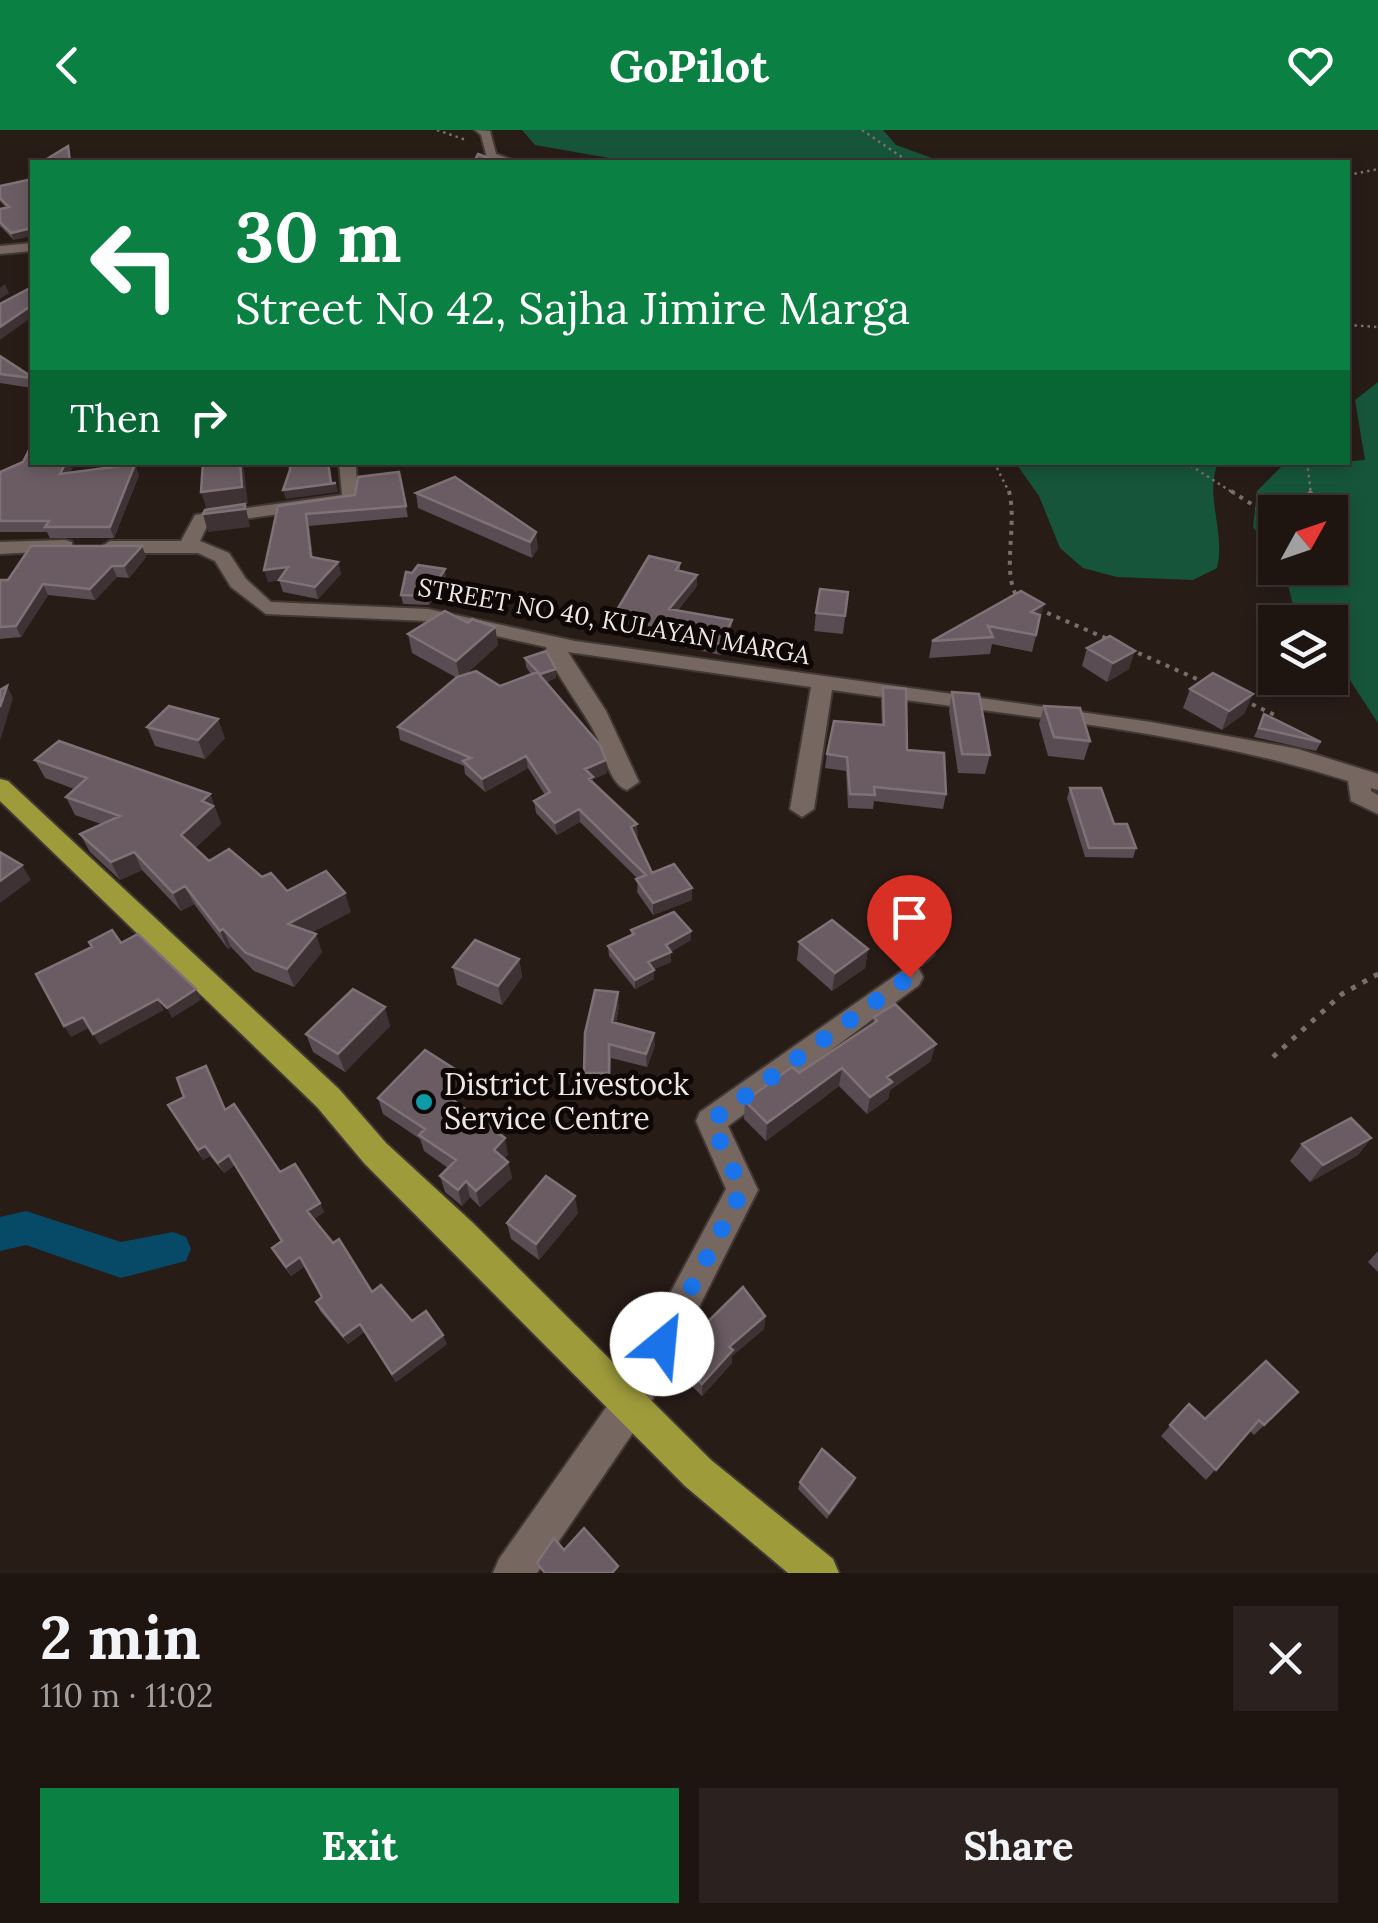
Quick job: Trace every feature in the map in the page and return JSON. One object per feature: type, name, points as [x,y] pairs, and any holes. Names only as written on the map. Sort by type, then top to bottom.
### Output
[{"type":"main road","points":[[0,786],[328,1098],[374,1153],[460,1233],[698,1473],[819,1573]]},
{"type":"street","points":[[480,130],[486,134],[490,156],[505,160]]},
{"type":"street","points":[[0,250],[30,247]]},
{"type":"street","points":[[188,547],[202,519],[351,499],[347,465]]},
{"type":"street","name":"STREET NO 40, KULAYAN MARGA","points":[[0,548],[202,547],[222,557],[238,583],[266,608],[428,614],[556,643],[1151,729],[1298,757],[1369,779]]},
{"type":"street","points":[[556,643],[558,662],[580,686],[627,782]]},
{"type":"street","points":[[802,808],[822,684]]},
{"type":"street","points":[[1369,779],[1359,796],[1378,806]]},
{"type":"street","points":[[513,1573],[630,1404],[742,1190],[711,1121],[909,977]]},
{"type":"path","points":[[437,130],[463,137],[474,147],[486,146]]},
{"type":"path","points":[[862,130],[906,160]]},
{"type":"path","points":[[1350,175],[1378,169]]},
{"type":"path","points":[[1350,325],[1378,327]]},
{"type":"path","points":[[997,465],[1008,494],[1015,538],[1007,559],[1010,590],[1020,602]]},
{"type":"path","points":[[1190,465],[1258,508]]},
{"type":"path","points":[[1307,465],[1311,495]]},
{"type":"path","points":[[1039,610],[1210,685]]},
{"type":"path","points":[[1228,693],[1277,716]]},
{"type":"path","points":[[1272,1057],[1342,994],[1378,974]]},
{"type":"green space","points":[[522,130],[883,130],[896,145],[937,160],[621,160],[535,145]]},
{"type":"green space","points":[[1378,382],[1378,723],[1348,677],[1348,605],[1293,605],[1288,585],[1348,585],[1348,495],[1258,495],[1258,534],[1253,527],[1257,491],[1282,466],[1350,465],[1350,461],[1365,460],[1355,400]]},
{"type":"green space","points":[[1017,465],[1217,465],[1213,488],[1219,541],[1217,568],[1193,580],[1117,577],[1083,568],[1060,548],[1039,496]]},
{"type":"building","points":[[68,146],[70,160],[45,160]]},
{"type":"building","points":[[30,179],[30,228],[11,233],[0,222],[0,209],[9,207],[0,198],[0,186]]},
{"type":"building","points":[[30,288],[30,306],[0,327],[0,304]]},
{"type":"building","points":[[0,356],[30,378],[0,374]]},
{"type":"building","points":[[30,448],[30,465],[64,465],[60,474],[135,465],[110,527],[45,527],[49,521],[0,521],[0,472],[23,462]]},
{"type":"building","points":[[203,465],[240,465],[242,487],[201,492]]},
{"type":"building","points":[[290,465],[328,465],[331,483],[336,483],[283,490]]},
{"type":"building","points":[[399,472],[406,506],[306,514],[311,557],[338,562],[315,587],[279,580],[288,567],[264,570],[278,506],[355,495],[358,477]]},
{"type":"building","points":[[455,477],[536,532],[530,542],[416,493]]},
{"type":"building","points":[[245,504],[245,509],[203,514],[205,510]]},
{"type":"building","points":[[31,546],[142,546],[124,566],[112,566],[90,589],[43,584],[16,626],[0,627],[0,580],[8,580]]},
{"type":"building","points":[[649,556],[680,563],[676,570],[697,575],[669,609],[732,620],[721,644],[611,620]]},
{"type":"building","points":[[418,565],[445,569],[428,596],[401,595],[406,572],[412,573]]},
{"type":"building","points":[[820,589],[848,592],[845,616],[816,613]]},
{"type":"building","points":[[1021,591],[1044,604],[1031,612],[1040,615],[1036,635],[988,626],[993,637],[932,641]]},
{"type":"building","points":[[445,611],[468,623],[472,619],[495,627],[456,661],[408,634]]},
{"type":"building","points":[[1110,636],[1135,651],[1113,663],[1087,648]]},
{"type":"building","points":[[546,651],[556,669],[540,674],[525,658]]},
{"type":"building","points":[[476,671],[500,686],[537,672],[600,745],[606,760],[585,769],[593,777],[589,779],[637,824],[631,827],[652,873],[674,864],[692,888],[653,903],[636,879],[646,875],[579,809],[555,823],[534,801],[550,792],[526,756],[482,779],[463,761],[471,758],[398,727],[457,677]]},
{"type":"building","points":[[1213,673],[1253,694],[1229,711],[1190,689]]},
{"type":"building","points":[[883,687],[906,689],[907,750],[944,753],[946,794],[874,787],[875,795],[850,794],[847,757],[827,754],[834,721],[884,725]]},
{"type":"building","points":[[952,692],[979,694],[990,755],[962,754]]},
{"type":"building","points":[[169,706],[218,719],[198,740],[147,727]]},
{"type":"building","points":[[1044,706],[1080,708],[1090,741],[1054,737]]},
{"type":"building","points":[[1264,714],[1321,742],[1259,728]]},
{"type":"building","points":[[59,741],[210,794],[202,801],[213,806],[181,835],[209,861],[229,849],[262,877],[271,873],[287,891],[326,871],[345,893],[288,924],[316,934],[287,969],[246,953],[223,929],[220,931],[185,886],[173,893],[134,852],[111,862],[80,834],[120,816],[66,797],[87,778],[35,760]]},
{"type":"building","points":[[1070,788],[1101,788],[1114,824],[1127,824],[1136,848],[1089,848]]},
{"type":"building","points":[[0,852],[22,865],[0,881]]},
{"type":"building","points":[[674,912],[691,931],[666,945],[671,952],[648,962],[654,970],[635,980],[608,946],[634,934],[631,930]]},
{"type":"building","points":[[832,920],[868,949],[835,973],[799,942]]},
{"type":"building","points":[[112,930],[121,943],[138,934],[196,989],[167,1008],[158,999],[93,1034],[83,1017],[64,1026],[36,974],[92,947],[89,942]]},
{"type":"building","points":[[914,934],[937,947],[924,958],[912,953],[906,956],[898,948]]},
{"type":"building","points":[[475,940],[519,959],[498,986],[453,967]]},
{"type":"building","points":[[353,989],[385,1007],[338,1054],[306,1034]]},
{"type":"building","points":[[595,990],[618,992],[612,1022],[654,1033],[646,1054],[609,1044],[609,1073],[584,1073],[585,1033]]},
{"type":"building","points":[[895,1004],[936,1044],[887,1077],[892,1082],[870,1097],[842,1068],[767,1123],[745,1101],[792,1067],[799,1073],[877,1021],[874,1017]]},
{"type":"building","points":[[425,1050],[461,1073],[442,1092],[505,1138],[494,1150],[508,1162],[476,1191],[466,1181],[458,1190],[440,1176],[456,1160],[419,1135],[425,1129],[378,1098]]},
{"type":"building","points":[[206,1066],[225,1110],[234,1104],[280,1172],[295,1164],[320,1203],[307,1211],[333,1243],[339,1239],[372,1292],[381,1285],[412,1321],[426,1311],[443,1335],[392,1374],[360,1324],[343,1336],[316,1302],[322,1297],[300,1257],[286,1267],[272,1248],[282,1241],[229,1155],[218,1163],[205,1146],[198,1150],[168,1105],[184,1097],[177,1078]]},
{"type":"building","points":[[1351,1118],[1371,1138],[1323,1165],[1302,1144]]},
{"type":"building","points":[[546,1176],[575,1196],[536,1244],[507,1223]]},
{"type":"building","points":[[743,1287],[765,1316],[729,1347],[733,1350],[702,1384],[673,1356]]},
{"type":"building","points":[[1266,1361],[1298,1392],[1264,1425],[1259,1420],[1216,1470],[1170,1425],[1189,1404],[1205,1419]]},
{"type":"building","points":[[822,1449],[855,1478],[829,1513],[800,1482]]},
{"type":"building","points":[[584,1528],[618,1566],[612,1573],[545,1573],[537,1563],[554,1538],[564,1550]]},
{"type":"waterway","points":[[0,1234],[26,1228],[121,1260],[173,1249]]},
{"type":"place","name":"District Livestock Service Centre","points":[[424,1102]]},
{"type":"route","points":[[662,1344],[742,1190],[711,1121],[909,977]]}]
